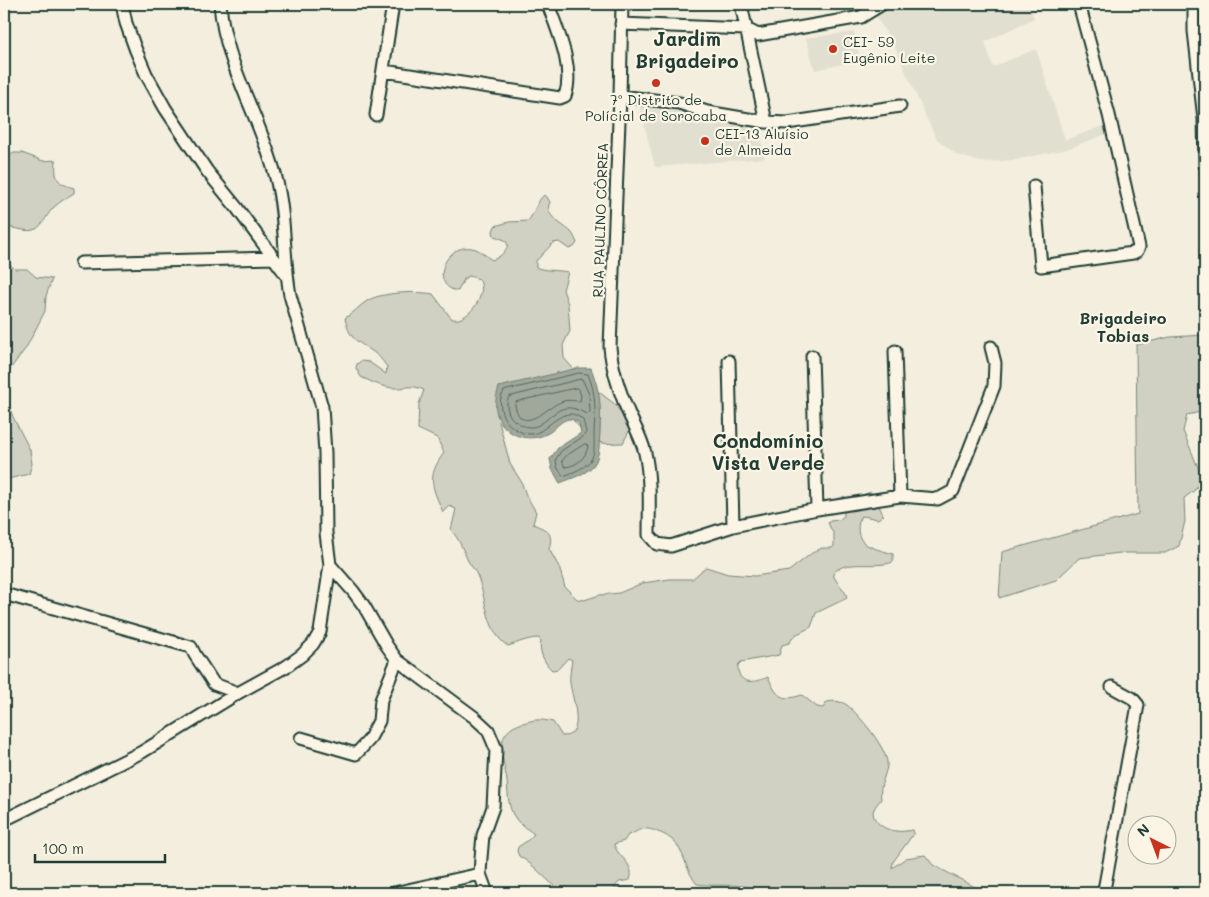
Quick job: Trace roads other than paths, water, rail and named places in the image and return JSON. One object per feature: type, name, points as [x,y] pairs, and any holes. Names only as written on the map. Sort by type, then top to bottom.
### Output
[{"type":"street","points":[[122,4],[126,23],[146,74],[165,108],[207,171],[287,276]]},
{"type":"street","points":[[4,820],[142,752],[238,692],[287,666],[313,644],[320,632],[330,565],[326,533],[326,481],[322,407],[295,314],[287,276],[282,211],[276,178],[230,58],[222,24],[220,4]]},
{"type":"street","points":[[376,115],[393,4]]},
{"type":"street","points":[[384,71],[560,98],[565,96],[568,90],[566,54],[548,4]]},
{"type":"street","name":"RUA PAULINO CÔRREA","points":[[622,4],[611,361],[645,453],[648,471],[649,535],[653,541],[657,544],[671,546],[733,526]]},
{"type":"street","points":[[741,4],[766,122]]},
{"type":"street","points":[[621,24],[746,29],[758,35],[861,17],[882,4]]},
{"type":"street","points":[[1034,186],[1041,266],[1137,251],[1139,247],[1112,127],[1079,4]]},
{"type":"street","points":[[1194,4],[1194,30],[1205,119],[1205,165]]},
{"type":"street","points":[[620,96],[679,103],[707,112],[766,122],[787,123],[900,106]]},
{"type":"street","points":[[81,263],[273,258]]},
{"type":"street","points":[[729,361],[733,526],[817,509],[900,496],[938,499],[953,491],[994,386],[995,363],[991,346]]},
{"type":"street","points":[[895,351],[900,496]]},
{"type":"street","points":[[812,356],[817,509]]},
{"type":"street","points":[[330,565],[364,606],[397,660],[474,717],[488,730],[496,749],[493,807],[483,835],[480,874],[486,893]]},
{"type":"street","points":[[4,594],[192,647],[195,655],[214,684],[238,692]]},
{"type":"street","points":[[300,738],[356,754],[369,740],[379,721],[381,700],[397,660]]},
{"type":"street","points":[[1104,890],[1138,705],[1132,698],[1112,687]]},
{"type":"street","points":[[394,893],[480,874]]},
{"type":"water","points":[[578,368],[591,368],[599,393],[599,451],[594,465],[590,469],[581,475],[560,483],[552,469],[550,459],[558,448],[581,433],[579,423],[569,419],[544,435],[531,438],[518,436],[507,429],[499,419],[496,410],[497,397],[499,387]]},
{"type":"place","name":"CEI- 59 Eugênio Leite","points":[[833,49]]},
{"type":"place","name":"7º Distrito de Polícial de Sorocaba","points":[[656,83]]},
{"type":"place","name":"CEI-13 Aluísio de Almeida","points":[[705,141]]},
{"type":"district","name":"Jardim Brigadeiro","points":[[687,49]]},
{"type":"district","name":"Brigadeiro Tobias","points":[[1123,326]]},
{"type":"district","name":"Condomínio Vista Verde","points":[[768,451]]}]
